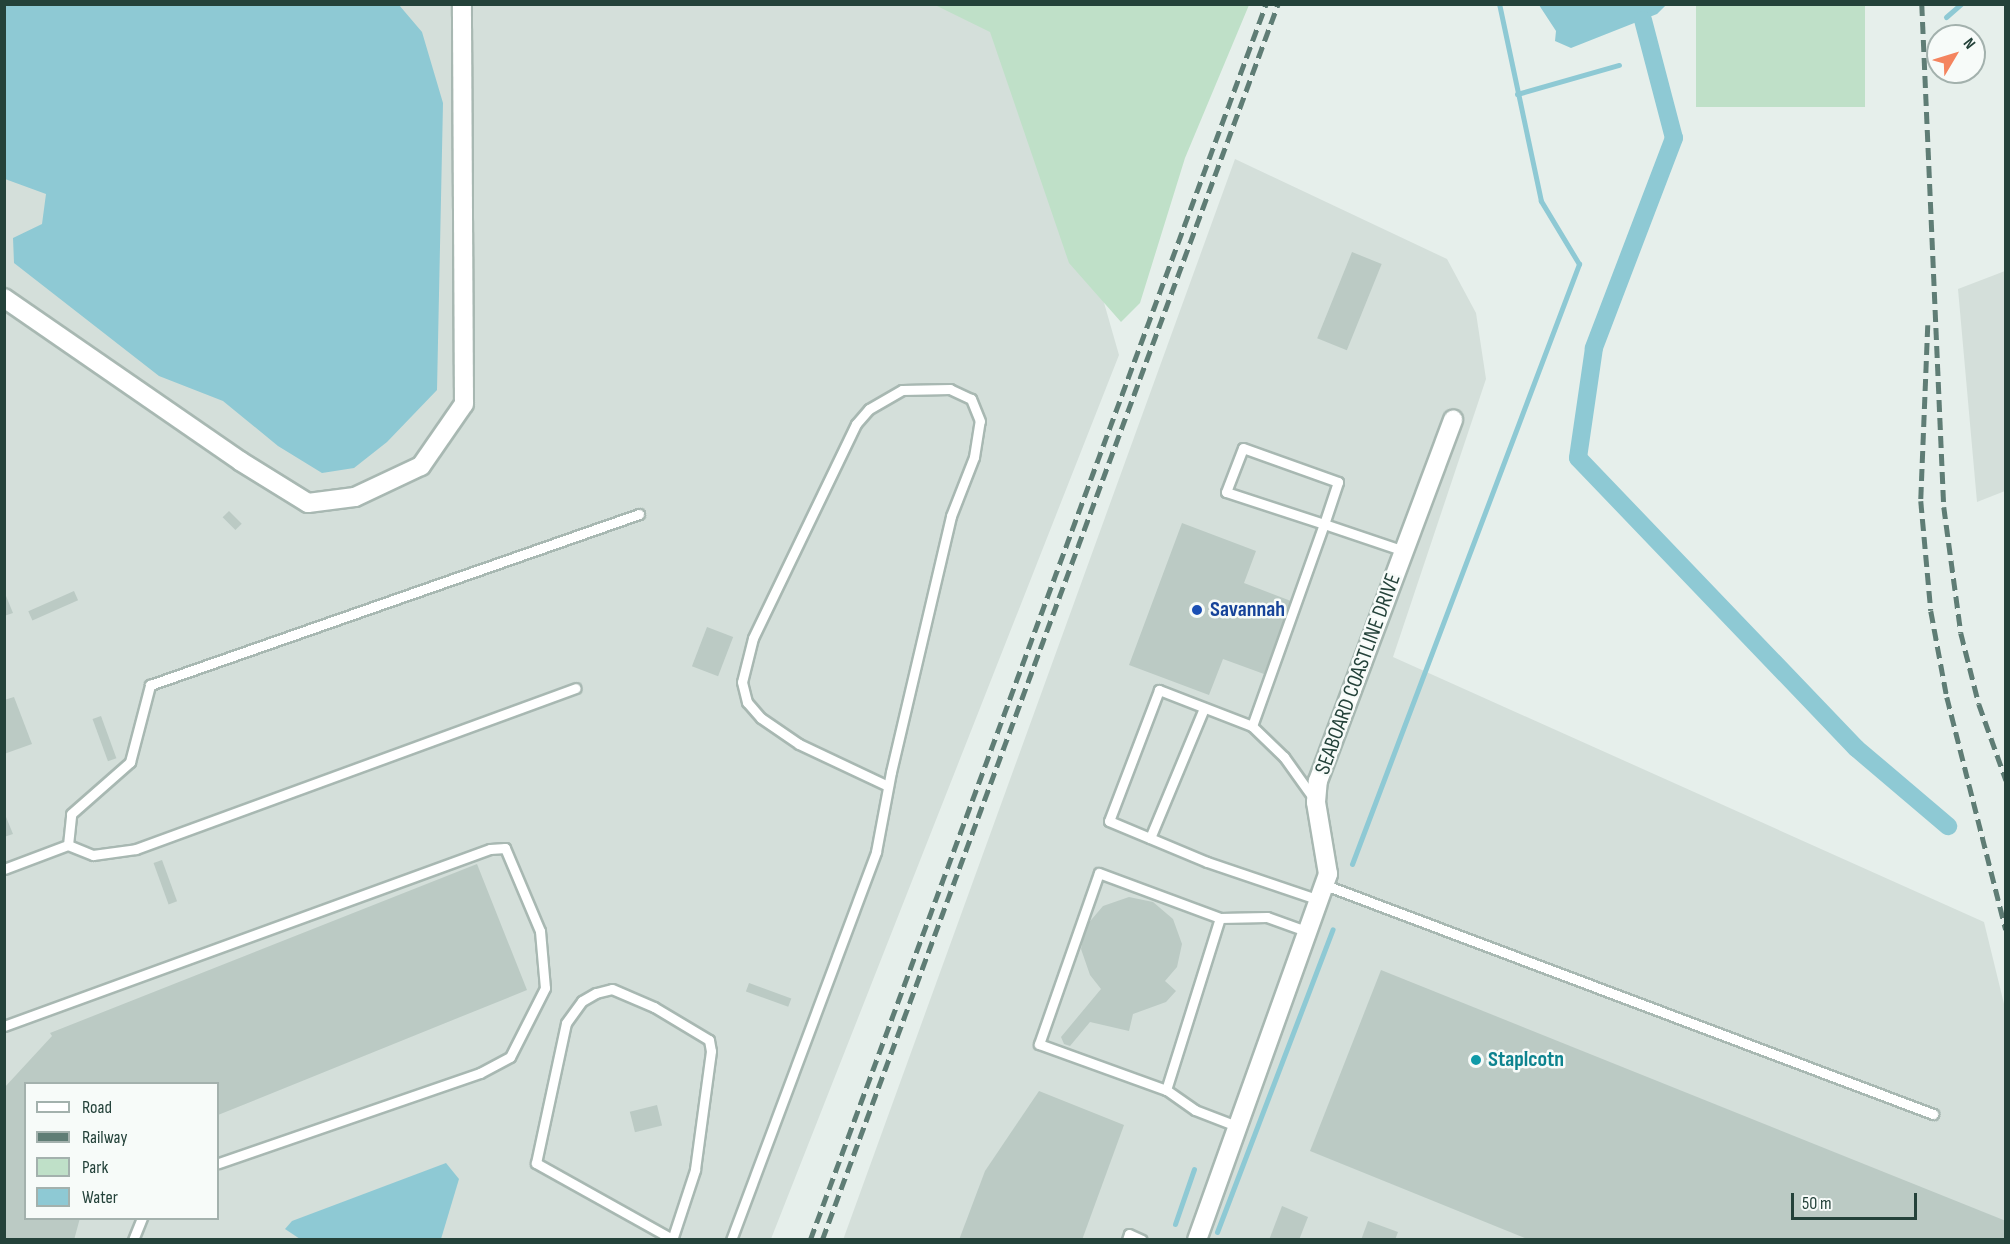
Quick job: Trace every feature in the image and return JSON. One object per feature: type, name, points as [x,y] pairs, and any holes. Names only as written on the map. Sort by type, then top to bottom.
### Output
[{"type":"street","points":[[4,298],[240,461],[308,502],[355,497],[421,466],[464,404],[462,4]]},
{"type":"street","name":"SEABOARD COASTLINE DRIVE","points":[[1197,1239],[1328,874],[1316,802],[1318,781],[1453,419]]},
{"type":"lane","points":[[731,1239],[876,852],[888,786],[951,516],[974,457],[980,421],[971,399],[950,389],[902,390],[869,409],[856,424],[753,638],[742,682],[747,702],[761,718],[799,744],[888,786]]},
{"type":"lane","points":[[1252,726],[1324,524],[1338,482],[1243,448],[1226,492],[1324,524],[1404,551]]},
{"type":"lane","points":[[68,845],[71,814],[130,762],[150,685],[639,514]]},
{"type":"lane","points":[[4,869],[68,845],[93,855],[136,849],[575,688]]},
{"type":"lane","points":[[1316,802],[1284,757],[1252,726],[1159,690],[1109,822],[1150,838],[1322,893],[1933,1114]]},
{"type":"lane","points":[[1150,838],[1204,708]]},
{"type":"lane","points":[[4,1026],[490,849],[505,848],[540,931],[545,988],[510,1057],[469,1077],[219,1163]]},
{"type":"lane","points":[[1239,1127],[1195,1110],[1166,1090],[1039,1044],[1100,873],[1220,918],[1267,916],[1309,932]]},
{"type":"lane","points":[[1166,1090],[1220,918]]},
{"type":"lane","points":[[612,989],[654,1007],[709,1040],[711,1052],[695,1170],[672,1239],[536,1163],[566,1023],[582,1001],[596,993],[612,989]]},
{"type":"lane","points":[[133,1239],[141,1220]]},
{"type":"lane","points":[[1127,1239],[1129,1234],[1142,1239]]},
{"type":"shaded area","points":[[5,5],[993,5],[1070,184],[1119,355],[771,1239],[5,1240]]},
{"type":"shaded area","points":[[1235,159],[1447,259],[1476,313],[1486,379],[1393,657],[1984,922],[2005,1008],[2005,1239],[843,1240]]},
{"type":"shaded area","points":[[2005,271],[2005,491],[1977,502],[1958,289]]},
{"type":"green space","points":[[935,5],[1249,5],[1185,158],[1140,303],[1121,322],[1069,263],[990,32]]},
{"type":"green space","points":[[1696,5],[1865,5],[1865,107],[1696,107]]},
{"type":"water","points":[[5,4],[399,5],[422,32],[443,103],[437,390],[387,442],[354,468],[322,473],[278,446],[223,401],[159,376],[14,263],[13,238],[42,224],[46,194],[5,179]]},
{"type":"water","points":[[1539,5],[1666,5],[1657,14],[1571,48],[1555,41],[1556,31]]},
{"type":"water","points":[[446,1163],[459,1179],[441,1239],[300,1239],[285,1229],[292,1221]]},
{"type":"building","points":[[1352,252],[1382,264],[1347,350],[1317,338]]},
{"type":"building","points":[[229,511],[242,524],[235,530],[223,517]]},
{"type":"building","points":[[1182,523],[1256,551],[1244,583],[1291,601],[1264,674],[1223,659],[1209,695],[1129,665]]},
{"type":"building","points":[[4,591],[13,613],[4,616]]},
{"type":"building","points":[[74,591],[78,600],[32,620],[28,611]]},
{"type":"building","points":[[707,627],[733,637],[718,676],[692,666]]},
{"type":"building","points":[[14,697],[32,744],[4,754],[4,700]]},
{"type":"building","points":[[101,716],[116,758],[108,761],[93,719]]},
{"type":"building","points":[[4,812],[13,834],[4,837]]},
{"type":"building","points":[[162,860],[177,901],[169,904],[154,863]]},
{"type":"building","points":[[477,864],[527,990],[219,1115],[219,1082],[24,1082],[24,1220],[79,1220],[74,1240],[4,1240],[4,1088],[52,1036],[50,1033]]},
{"type":"building","points":[[1129,897],[1153,902],[1173,919],[1182,944],[1177,967],[1165,981],[1176,991],[1166,1002],[1133,1014],[1129,1031],[1090,1022],[1070,1046],[1064,1044],[1061,1037],[1101,989],[1090,975],[1081,949],[1086,926],[1103,906]]},
{"type":"building","name":"Staplcotn","points":[[1381,970],[2006,1221],[2006,1240],[1530,1240],[1310,1151]]},
{"type":"building","points":[[749,983],[791,998],[788,1007],[746,991]]},
{"type":"building","points":[[1039,1091],[1124,1125],[1082,1240],[959,1240],[985,1171]]},
{"type":"building","points":[[657,1105],[662,1125],[635,1132],[630,1112]]},
{"type":"building","points":[[1282,1206],[1308,1217],[1299,1240],[1269,1240]]},
{"type":"building","points":[[1368,1221],[1398,1232],[1395,1240],[1361,1240]]},
{"type":"waterway","points":[[1352,864],[1579,264],[1541,201],[1499,4]]},
{"type":"waterway","points":[[1946,17],[1961,4]]},
{"type":"waterway","points":[[1643,20],[1674,138],[1594,348],[1578,458],[1856,748],[1948,826]]},
{"type":"waterway","points":[[1517,94],[1619,65]]},
{"type":"waterway","points":[[1217,1232],[1333,929]]},
{"type":"waterway","points":[[1175,1224],[1194,1169]]},
{"type":"railway","points":[[810,1240],[1266,4]]},
{"type":"railway","points":[[822,1240],[1278,4]]},
{"type":"railway","points":[[1922,4],[1944,507],[1961,633],[1979,704],[2006,780]]},
{"type":"railway","points":[[1928,325],[1921,501],[1931,611],[1947,697],[2006,930]]},
{"type":"place","name":"Savannah","points":[[1197,610]]},
{"type":"place","name":"Staplcotn","points":[[1476,1060]]}]
